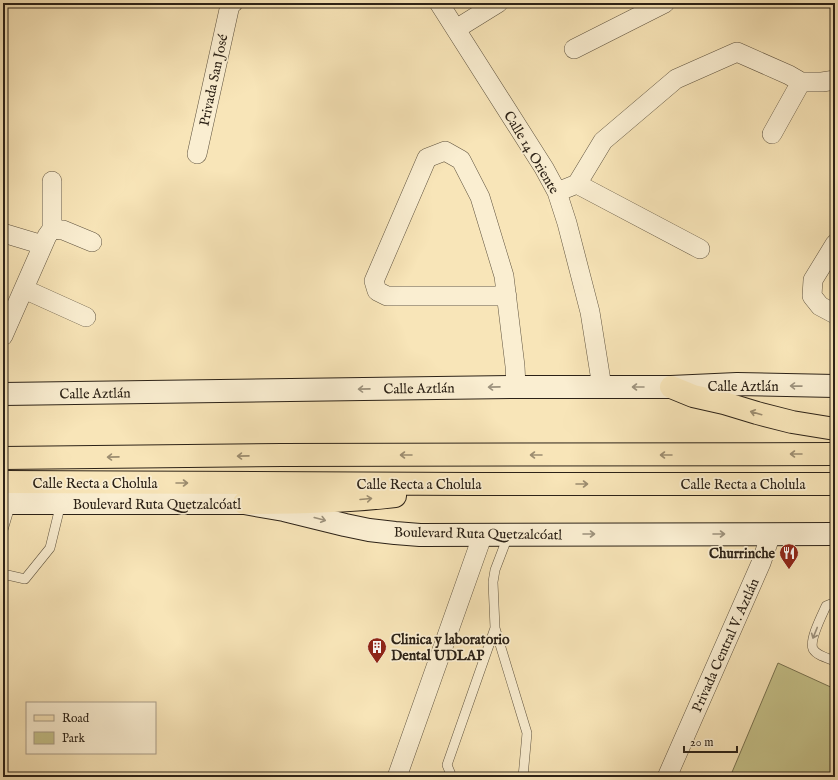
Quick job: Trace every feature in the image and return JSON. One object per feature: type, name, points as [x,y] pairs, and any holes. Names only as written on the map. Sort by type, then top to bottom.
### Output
[{"type":"main road","name":"Calle Aztlán","points":[[3,394],[516,387],[671,387],[737,384],[835,386]]},
{"type":"main road","points":[[671,387],[693,396],[792,422],[835,429]]},
{"type":"main road","points":[[3,458],[282,455],[835,454]]},
{"type":"main road","name":"Calle Recta a Cholula","points":[[3,482],[835,484]]},
{"type":"main road","points":[[244,503],[322,502],[372,499],[473,484]]},
{"type":"main road","name":"Boulevard Ruta Quetzalcóatl","points":[[7,503],[244,503],[284,510],[369,530],[420,535],[835,534]]},
{"type":"street","points":[[456,29],[498,3]]},
{"type":"street","points":[[574,49],[665,3]]},
{"type":"street","name":"Privada San José","points":[[197,154],[232,4]]},
{"type":"street","name":"Calle 14 Oriente","points":[[446,5],[456,29],[540,161],[557,192],[567,222],[590,312],[602,387]]},
{"type":"street","points":[[557,192],[577,184],[603,141],[676,79],[737,52],[789,75],[801,82],[822,82],[835,80]]},
{"type":"street","points":[[772,134],[801,82]]},
{"type":"street","points":[[507,296],[387,296],[377,291],[374,281],[427,158],[444,151],[461,160],[480,197],[504,276],[507,296],[515,366],[516,387]]},
{"type":"street","points":[[5,328],[48,237],[52,181]]},
{"type":"street","points":[[577,184],[700,249]]},
{"type":"street","points":[[3,233],[48,237],[63,230],[92,242]]},
{"type":"street","points":[[835,244],[813,280],[812,296],[820,306],[835,314]]},
{"type":"street","points":[[24,289],[86,317]]},
{"type":"street","points":[[397,777],[483,534]]},
{"type":"street","name":"Privada Central V. Aztlán","points":[[667,777],[762,563],[771,534]]},
{"type":"lane","points":[[3,530],[7,503]]},
{"type":"lane","points":[[3,574],[25,579],[50,548],[61,503]]},
{"type":"lane","points":[[509,534],[495,570],[493,582],[496,628],[527,733],[523,777]]},
{"type":"lane","points":[[835,603],[826,606],[812,641],[813,648],[819,655],[835,661]]},
{"type":"lane","points":[[452,777],[447,766],[496,628]]},
{"type":"green space","points":[[778,663],[835,689],[835,777],[730,777]]},
{"type":"place","name":"Churrinche","points":[[789,570]]},
{"type":"place","name":"Clinica y laboratorio Dental UDLAP","points":[[377,664]]}]
